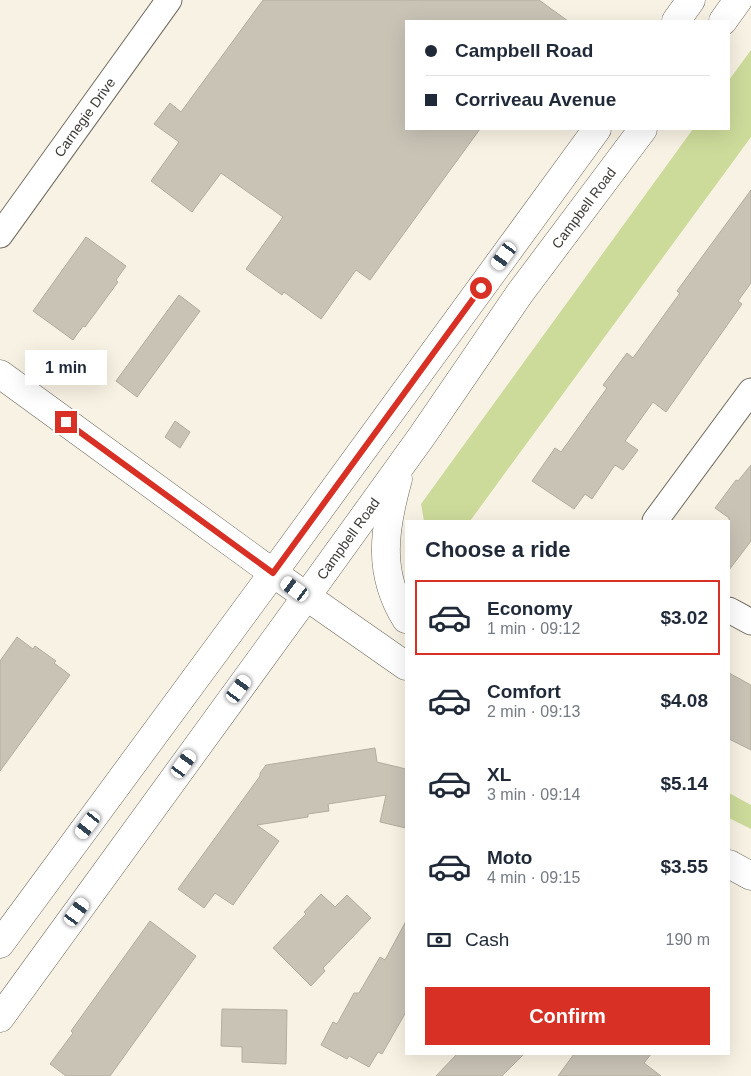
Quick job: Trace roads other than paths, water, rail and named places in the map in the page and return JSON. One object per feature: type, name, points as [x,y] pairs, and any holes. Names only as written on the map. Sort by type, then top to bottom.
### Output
[{"type":"main road","points":[[677,20],[691,0]]},
{"type":"main road","points":[[723,20],[738,0]]},
{"type":"main road","points":[[0,944],[596,130]]},
{"type":"main road","name":"Campbell Road","points":[[0,1018],[422,436],[520,293],[641,130]]},
{"type":"main road","points":[[0,374],[273,573],[405,665]]},
{"type":"main road","points":[[405,618],[389,580],[385,558],[386,530],[400,474],[422,436]]},
{"type":"main road","points":[[730,865],[751,876]]},
{"type":"street","name":"Carnegie Drive","points":[[0,235],[169,0]]},
{"type":"street","points":[[656,520],[751,391]]},
{"type":"street","points":[[730,611],[751,622]]}]
